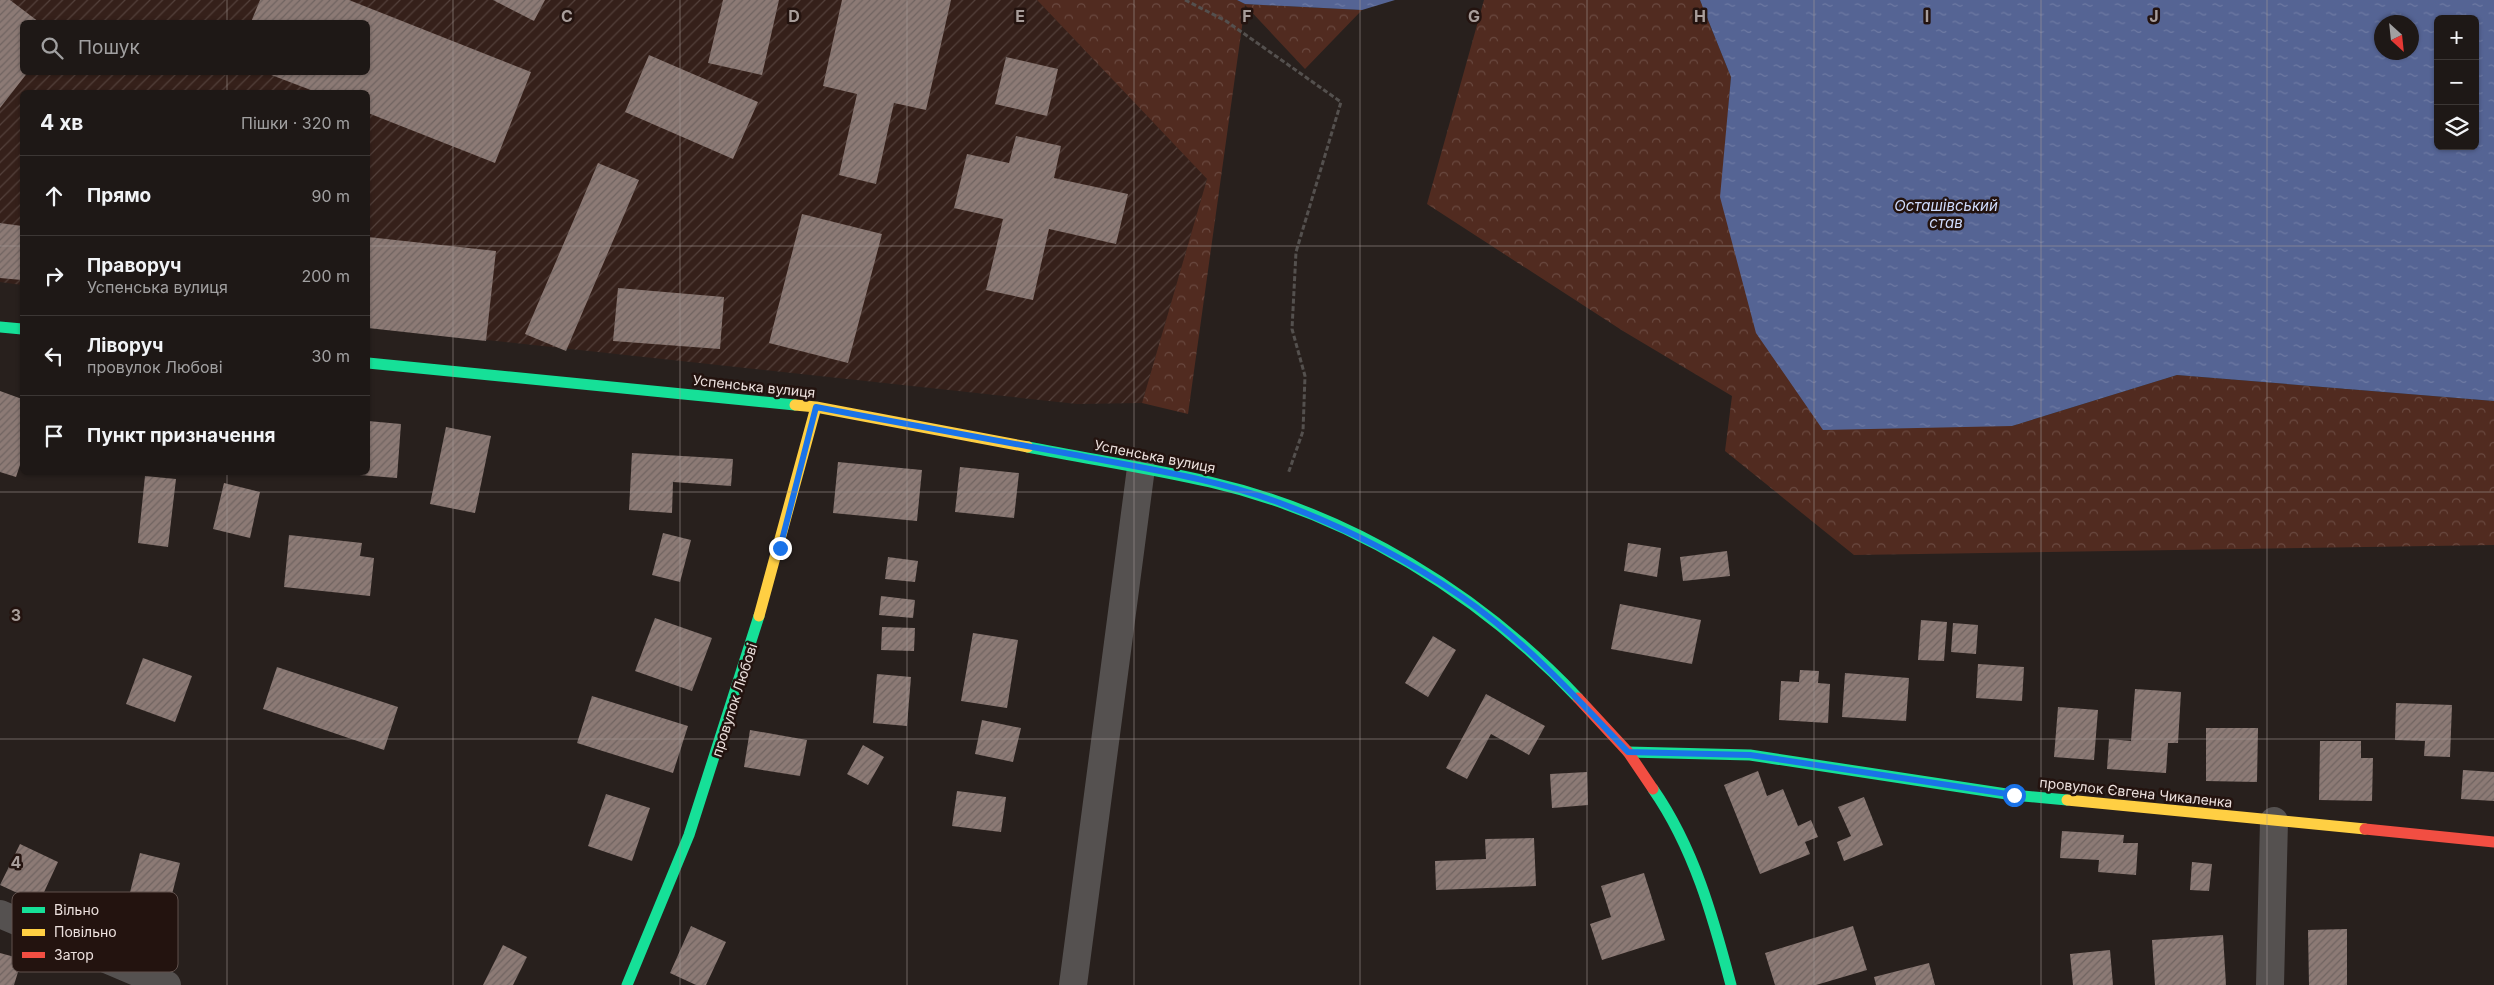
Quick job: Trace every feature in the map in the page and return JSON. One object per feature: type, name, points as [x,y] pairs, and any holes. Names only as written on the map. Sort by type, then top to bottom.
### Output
[{"type":"street","points":[[0,327],[20,329]]},
{"type":"street","name":"Успенська вулиця","points":[[370,363],[816,407],[1211,482],[1279,502],[1343,528],[1405,560],[1463,598],[1525,647],[1568,688],[1628,752],[1661,800],[1699,876],[1714,918],[1730,985]]},
{"type":"street","name":"провулок Любові","points":[[627,985],[689,836],[741,680],[780,548],[816,407]]},
{"type":"street","points":[[1073,985],[1141,468]]},
{"type":"street","name":"провулок Євгена Чикаленка","points":[[1628,752],[1750,755],[2014,795],[2494,842]]},
{"type":"street","points":[[2270,985],[2274,821]]},
{"type":"street","points":[[0,914],[12,919]]},
{"type":"street","points":[[136,972],[167,985]]},
{"type":"path","points":[[1185,0],[1226,22],[1341,102],[1296,252],[1292,328],[1305,376],[1302,431],[1279,502]]},
{"type":"shaded area","points":[[0,0],[1037,0],[1207,179],[1142,403],[1077,404],[370,327],[370,90],[20,90],[20,285],[0,282]]},
{"type":"green space","points":[[1037,0],[1237,0],[1245,4],[1362,10],[1305,69],[1245,5],[1188,414],[1142,403],[1207,179]]},
{"type":"green space","points":[[1484,0],[1700,0],[1731,77],[1721,197],[2012,426],[2177,375],[2494,401],[2494,545],[1854,555],[1725,451],[1732,396],[1623,331],[1427,204]]},
{"type":"water","points":[[1237,0],[1395,0],[1362,10],[1245,4]]},
{"type":"water","name":"Осташівський став","points":[[1700,0],[2494,0],[2494,401],[2177,375],[2012,426],[1823,430],[1756,333],[1720,197],[1731,77]]},
{"type":"building","points":[[0,0],[10,0],[36,20],[20,20],[20,75],[26,75],[0,108]]},
{"type":"building","points":[[260,0],[349,0],[531,72],[495,163],[370,114],[370,90],[311,90],[271,75],[370,75],[370,20],[252,20]]},
{"type":"building","points":[[493,0],[545,0],[534,21]]},
{"type":"building","points":[[723,0],[779,0],[762,75],[708,63]]},
{"type":"building","points":[[842,0],[951,0],[926,110],[894,103],[876,184],[839,175],[857,94],[823,86]]},
{"type":"building","points":[[649,55],[758,102],[733,159],[625,112]]},
{"type":"building","points":[[1006,57],[1058,69],[1047,116],[995,104]]},
{"type":"building","points":[[1016,136],[1061,146],[1054,178],[1128,194],[1116,244],[1049,229],[1033,300],[986,290],[1003,219],[954,208],[967,154],[1009,163]]},
{"type":"building","points":[[598,163],[639,180],[566,351],[525,334]]},
{"type":"building","points":[[802,214],[882,234],[848,363],[769,343]]},
{"type":"building","points":[[0,223],[20,226],[20,280],[0,278]]},
{"type":"building","points":[[370,237],[496,251],[486,341],[370,328]]},
{"type":"building","points":[[618,288],[724,297],[720,349],[613,341]]},
{"type":"building","points":[[0,391],[20,398],[20,465],[16,477],[0,472]]},
{"type":"building","points":[[370,421],[401,424],[397,478],[360,475],[370,475]]},
{"type":"building","points":[[446,427],[491,436],[475,513],[430,504]]},
{"type":"building","points":[[632,453],[733,459],[731,486],[673,482],[672,513],[629,510]]},
{"type":"building","points":[[838,462],[922,470],[917,521],[833,513]]},
{"type":"building","points":[[960,467],[1019,473],[1014,518],[955,512]]},
{"type":"building","points":[[145,476],[176,479],[168,547],[138,543]]},
{"type":"building","points":[[224,483],[260,492],[250,538],[213,529]]},
{"type":"building","points":[[663,533],[691,540],[680,582],[652,575]]},
{"type":"building","points":[[289,535],[362,543],[360,556],[374,558],[370,596],[284,587]]},
{"type":"building","points":[[1628,543],[1661,548],[1657,577],[1624,571]]},
{"type":"building","points":[[1727,551],[1730,576],[1683,581],[1680,557]]},
{"type":"building","points":[[888,557],[918,561],[915,582],[885,579]]},
{"type":"building","points":[[881,596],[915,600],[913,618],[879,615]]},
{"type":"building","points":[[1620,604],[1701,620],[1692,664],[1611,649]]},
{"type":"building","points":[[655,618],[712,638],[692,691],[635,671]]},
{"type":"building","points":[[1921,620],[1947,622],[1944,661],[1918,660]]},
{"type":"building","points":[[1953,623],[1978,625],[1976,654],[1951,652]]},
{"type":"building","points":[[882,627],[915,628],[914,651],[881,650]]},
{"type":"building","points":[[973,633],[1018,640],[1007,708],[961,701]]},
{"type":"building","points":[[1433,636],[1456,650],[1428,697],[1405,683]]},
{"type":"building","points":[[143,658],[192,676],[175,722],[126,704]]},
{"type":"building","points":[[1978,664],[2024,667],[2022,701],[1976,698]]},
{"type":"building","points":[[277,667],[398,707],[384,750],[263,709]]},
{"type":"building","points":[[1800,670],[1819,671],[1818,683],[1830,684],[1828,723],[1779,720],[1781,681],[1799,682]]},
{"type":"building","points":[[1845,673],[1909,678],[1906,721],[1842,717]]},
{"type":"building","points":[[877,674],[911,677],[907,726],[873,723]]},
{"type":"building","points":[[2135,689],[2181,692],[2178,743],[2168,743],[2166,773],[2107,769],[2109,739],[2131,741]]},
{"type":"building","points":[[1486,694],[1545,726],[1529,755],[1491,734],[1467,779],[1446,768]]},
{"type":"building","points":[[592,696],[688,726],[673,773],[577,743]]},
{"type":"building","points":[[2396,703],[2452,705],[2450,757],[2424,756],[2425,741],[2395,740]]},
{"type":"building","points":[[2058,707],[2098,710],[2094,760],[2054,757]]},
{"type":"building","points":[[982,720],[1021,728],[1013,762],[975,754]]},
{"type":"building","points":[[2206,728],[2258,728],[2257,782],[2206,781]]},
{"type":"building","points":[[750,730],[807,740],[800,776],[744,767]]},
{"type":"building","points":[[2320,741],[2361,741],[2361,758],[2373,758],[2372,801],[2319,800]]},
{"type":"building","points":[[863,745],[884,757],[868,785],[847,774]]},
{"type":"building","points":[[2463,770],[2494,772],[2494,801],[2461,799]]},
{"type":"building","points":[[1758,771],[1767,796],[1783,789],[1798,826],[1811,820],[1818,837],[1805,842],[1810,854],[1760,874],[1724,785]]},
{"type":"building","points":[[1587,772],[1588,805],[1552,808],[1550,774]]},
{"type":"building","points":[[957,791],[1006,797],[1001,832],[952,826]]},
{"type":"building","points":[[606,794],[650,808],[632,861],[588,846]]},
{"type":"building","points":[[1864,797],[1883,845],[1844,861],[1837,842],[1851,836],[1838,807]]},
{"type":"building","points":[[2062,831],[2124,835],[2123,843],[2138,843],[2136,875],[2098,872],[2099,860],[2060,858]]},
{"type":"building","points":[[1534,838],[1536,886],[1436,890],[1435,861],[1486,859],[1485,839]]},
{"type":"building","points":[[20,844],[58,862],[44,892],[15,892],[0,885]]},
{"type":"building","points":[[140,853],[180,863],[173,892],[130,892]]},
{"type":"building","points":[[2192,862],[2212,864],[2209,891],[2190,890]]},
{"type":"building","points":[[1644,873],[1665,940],[1602,960],[1590,924],[1611,917],[1601,886]]},
{"type":"building","points":[[691,926],[726,942],[706,985],[696,985],[670,973]]},
{"type":"building","points":[[1853,926],[1867,970],[1816,985],[1775,985],[1765,953]]},
{"type":"building","points":[[2347,929],[2347,985],[2309,985],[2308,930]]},
{"type":"building","points":[[2223,935],[2226,985],[2155,985],[2152,940]]},
{"type":"building","points":[[503,945],[527,957],[513,985],[483,985]]},
{"type":"building","points":[[2110,950],[2113,985],[2073,985],[2070,954]]},
{"type":"building","points":[[0,953],[12,956],[12,972],[18,972],[14,985],[0,985]]},
{"type":"building","points":[[1929,963],[1935,985],[1876,985],[1874,977]]},
{"type":"traffic: fast","points":[[0,327],[20,329]]},
{"type":"traffic: fast","points":[[370,363],[795,405]]},
{"type":"traffic: fast","points":[[1028,447],[1165,472],[1262,496],[1313,515],[1362,537],[1410,563],[1455,592],[1499,625],[1540,660],[1578,698]]},
{"type":"traffic: fast","points":[[627,985],[689,835],[759,616]]},
{"type":"traffic: fast","points":[[1628,752],[1750,755],[2013,795],[2067,800]]},
{"type":"traffic: fast","points":[[1653,789],[1680,835],[1701,884],[1731,985]]},
{"type":"traffic: slow","points":[[795,405],[816,407],[1028,447]]},
{"type":"traffic: slow","points":[[759,616],[816,407]]},
{"type":"traffic: slow","points":[[2067,800],[2365,829]]},
{"type":"traffic: jam","points":[[1578,698],[1628,752],[1653,789]]},
{"type":"traffic: jam","points":[[2365,829],[2494,842]]},
{"type":"route","points":[[780,548],[816,407],[1211,482],[1279,502],[1343,528],[1405,560],[1463,598],[1518,641],[1568,688],[1628,752],[1750,755],[2014,795]]}]
